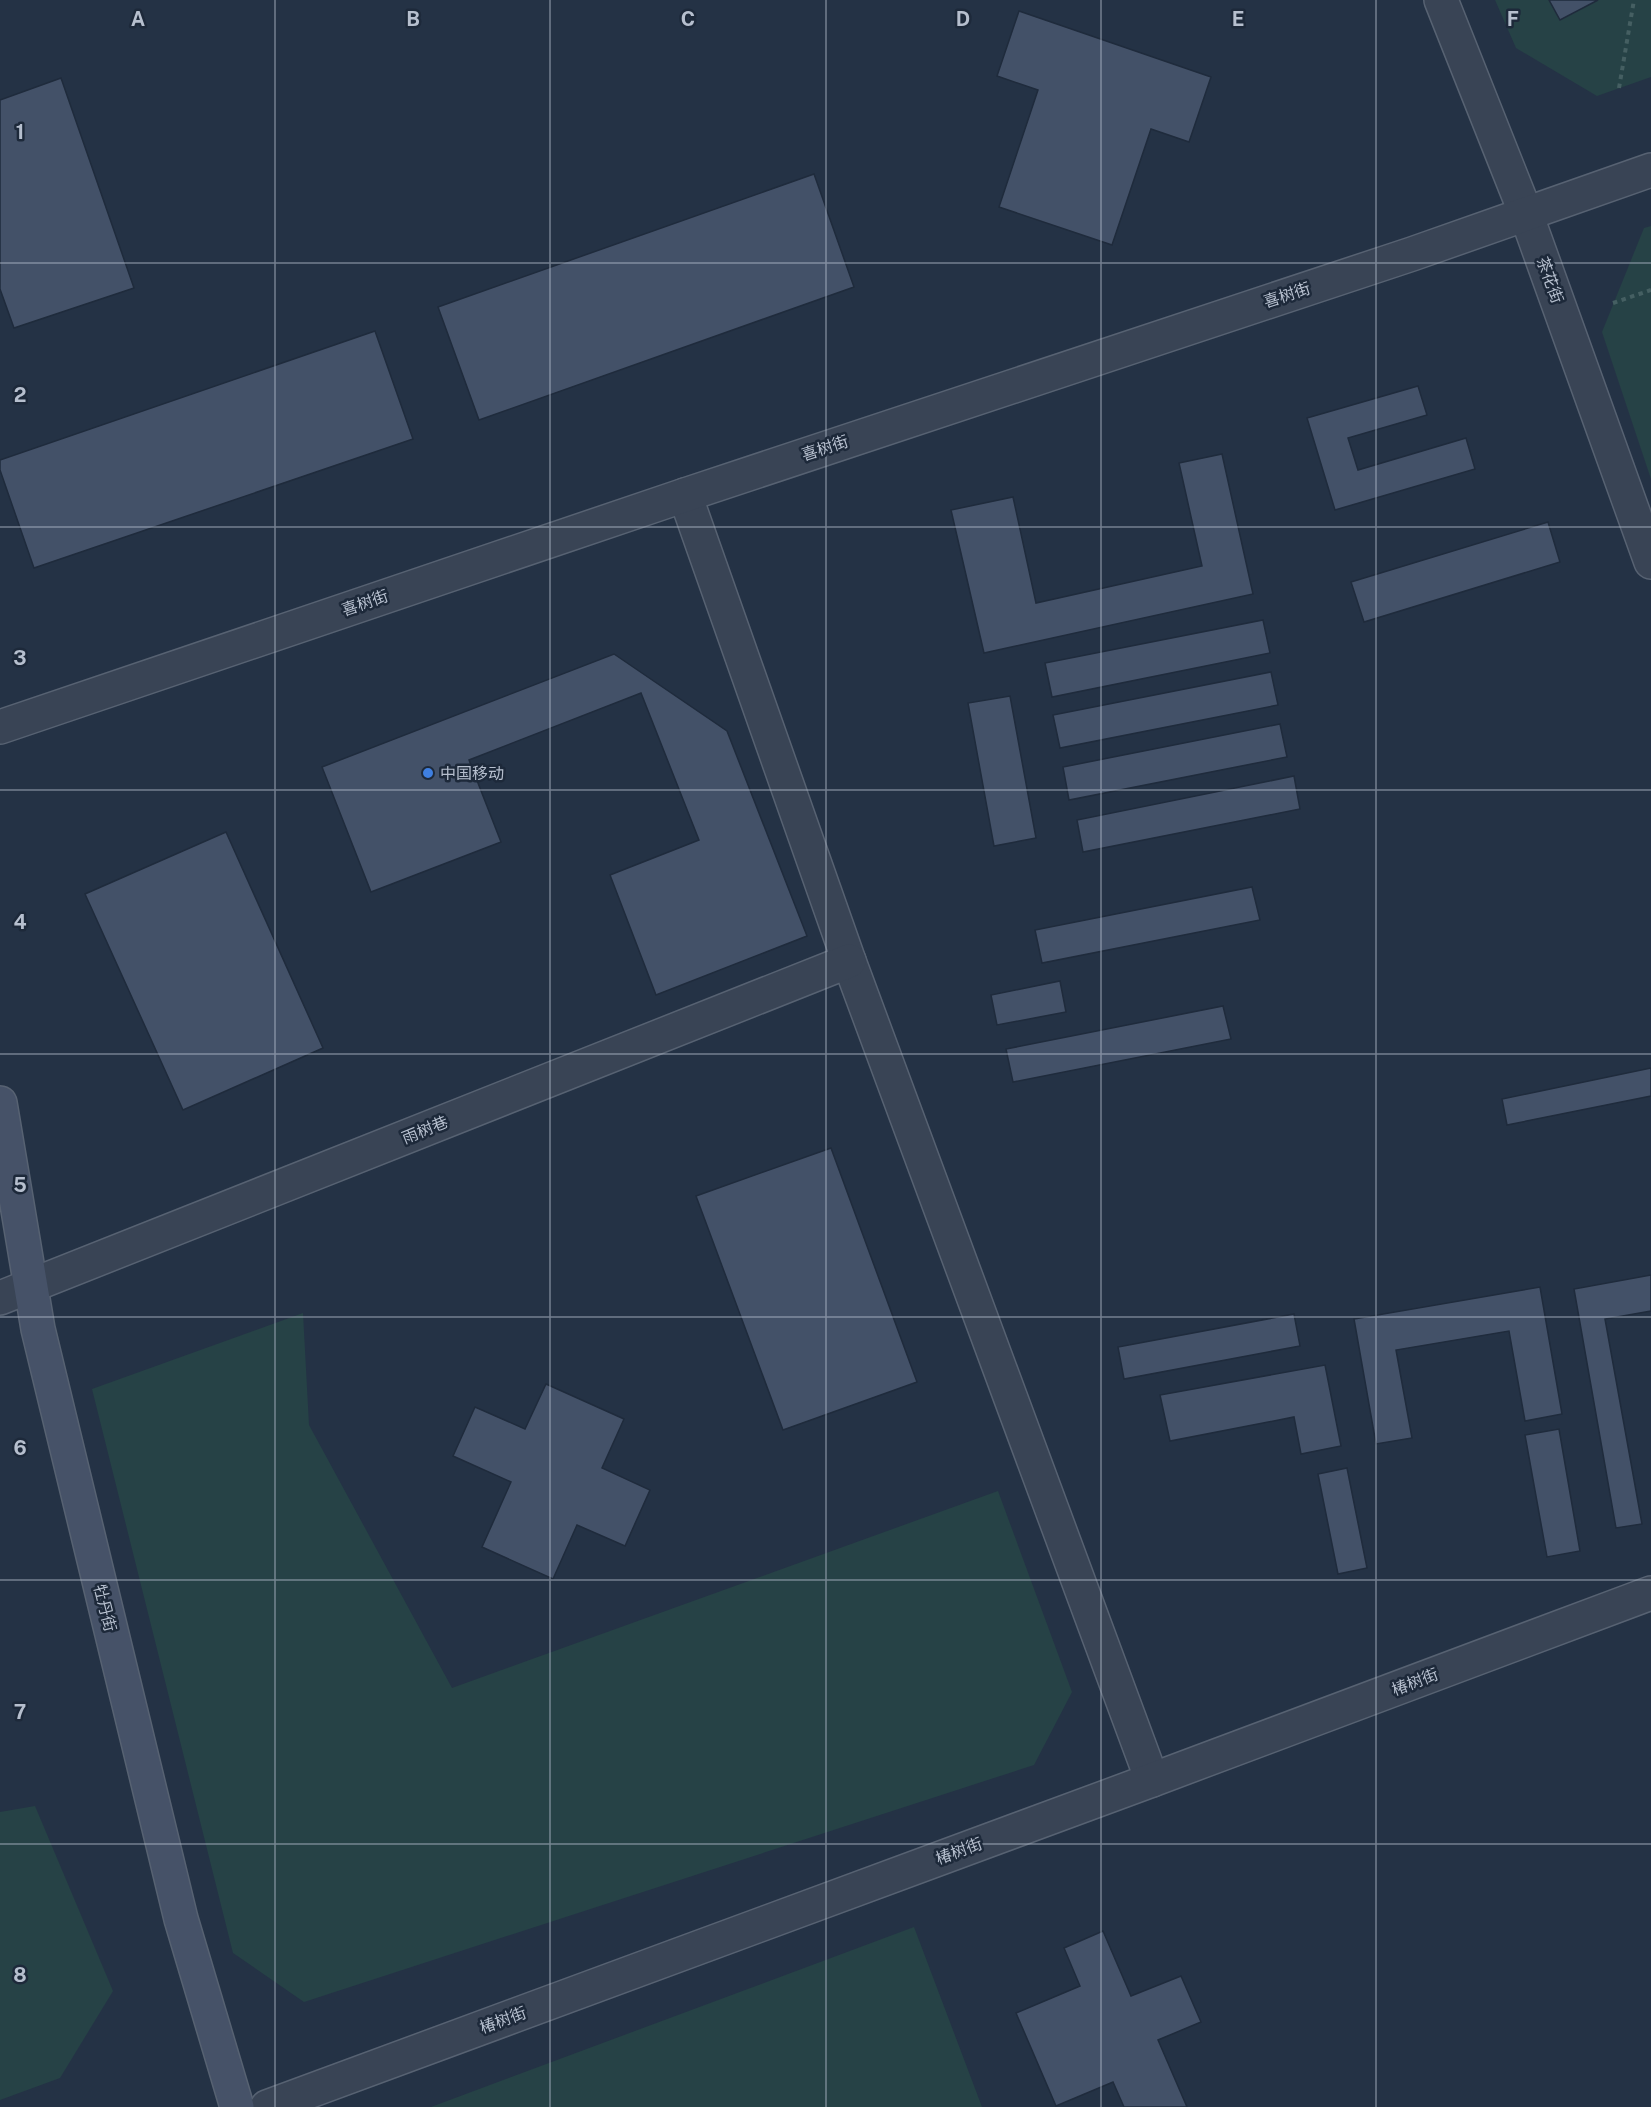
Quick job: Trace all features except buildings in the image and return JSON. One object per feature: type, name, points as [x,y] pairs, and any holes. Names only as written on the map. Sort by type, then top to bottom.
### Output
[{"type":"street","name":"茶花街","points":[[1441,0],[1526,214],[1651,562]]},
{"type":"street","name":"喜树街","points":[[0,727],[685,495],[1412,254],[1651,170]]},
{"type":"street","points":[[685,495],[849,961],[1152,1780]]},
{"type":"street","name":"雨树巷","points":[[0,1298],[31,1288],[849,961]]},
{"type":"street","name":"牡丹街","points":[[0,1103],[41,1341],[181,1919],[237,2107]]},
{"type":"street","name":"椿树街","points":[[267,2107],[1651,1593]]},
{"type":"path","points":[[1619,88],[1634,0]]},
{"type":"path","points":[[1613,303],[1651,290]]},
{"type":"green space","points":[[1495,0],[1651,0],[1651,77],[1597,96],[1516,48]]},
{"type":"green space","points":[[1651,226],[1651,479],[1602,332],[1644,228]]},
{"type":"green space","points":[[303,1313],[309,1425],[452,1688],[998,1491],[1072,1692],[1034,1765],[304,2002],[233,1953],[92,1389]]},
{"type":"green space","points":[[35,1806],[113,1991],[60,2078],[0,2100],[0,1812]]},
{"type":"green space","points":[[914,1927],[982,2107],[431,2107]]},
{"type":"place","name":"中国移动","points":[[428,773]]}]
